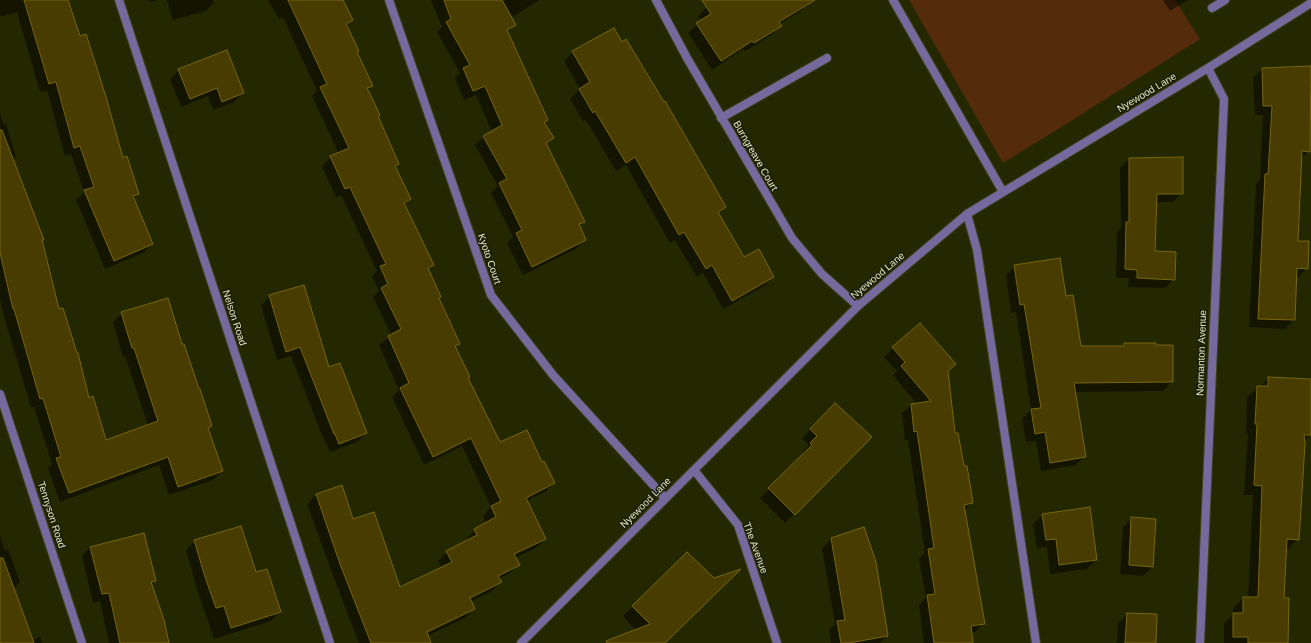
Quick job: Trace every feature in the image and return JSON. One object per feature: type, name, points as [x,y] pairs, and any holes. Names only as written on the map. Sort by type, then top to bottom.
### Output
[{"type":"street","name":"Nelson Road","points":[[119,0],[330,643]]},
{"type":"street","name":"Kyoto Court","points":[[389,0],[491,295],[553,375],[665,498]]},
{"type":"street","name":"Burngreave Court","points":[[656,0],[686,58],[792,238],[822,274],[858,306]]},
{"type":"street","points":[[893,0],[1003,192]]},
{"type":"street","points":[[1212,8],[1225,0]]},
{"type":"street","name":"Nyewood Lane","points":[[521,643],[858,306],[967,214],[1208,68],[1311,3]]},
{"type":"street","points":[[721,118],[827,58]]},
{"type":"street","name":"Normanton Avenue","points":[[1200,643],[1224,99],[1208,68]]},
{"type":"street","points":[[967,214],[978,250],[1036,643]]},
{"type":"street","name":"Tennyson Road","points":[[0,394],[82,643]]},
{"type":"street","name":"The Avenue","points":[[694,470],[738,525],[777,643]]},
{"type":"shaded area","points":[[909,0],[1175,0],[1200,39],[1003,163]]},
{"type":"building","points":[[24,0],[68,0],[80,36],[86,34],[123,158],[127,156],[139,194],[133,196],[153,244],[114,261],[84,190],[94,187],[80,146],[74,148],[56,82],[49,84]]},
{"type":"building","points":[[288,0],[343,0],[353,20],[346,24],[373,86],[367,88],[380,115],[378,116],[399,164],[395,166],[411,199],[404,203],[434,265],[428,268],[441,297],[439,298],[460,344],[455,346],[470,377],[468,378],[500,442],[527,430],[542,462],[544,461],[555,483],[526,498],[546,539],[514,554],[520,565],[498,576],[502,582],[470,598],[475,609],[427,632],[431,643],[371,643],[340,564],[316,494],[342,485],[353,519],[374,512],[400,587],[452,562],[446,551],[477,535],[474,529],[496,517],[491,506],[501,501],[471,438],[433,457],[400,388],[409,383],[388,336],[401,329],[381,288],[388,284],[380,266],[386,264],[350,187],[345,189],[330,156],[349,148],[320,87],[327,84]]},
{"type":"building","points":[[444,0],[502,0],[516,25],[507,30],[548,120],[544,122],[554,138],[546,143],[585,222],[579,224],[586,240],[532,267],[516,233],[522,230],[499,183],[507,179],[483,136],[502,125],[485,86],[473,91],[463,68],[470,65],[446,22],[451,19]]},
{"type":"building","points":[[702,0],[815,0],[779,22],[782,26],[754,43],[752,41],[721,61],[696,23],[711,14]]},
{"type":"building","points":[[614,28],[622,42],[626,39],[664,102],[665,101],[726,207],[718,212],[744,257],[759,249],[774,277],[732,301],[712,265],[706,269],[684,232],[679,235],[635,157],[626,163],[595,111],[593,113],[579,89],[590,82],[572,51]]},
{"type":"building","points":[[227,50],[244,93],[222,102],[217,88],[190,99],[178,69]]},
{"type":"building","points":[[1311,66],[1310,152],[1302,151],[1298,241],[1309,241],[1308,269],[1297,268],[1295,320],[1258,319],[1265,174],[1268,174],[1272,106],[1263,106],[1262,68]]},
{"type":"building","points":[[0,130],[2,130],[44,240],[42,240],[59,309],[63,308],[78,353],[89,398],[93,396],[106,440],[158,421],[121,312],[168,298],[182,344],[184,344],[212,426],[208,428],[223,471],[178,487],[168,457],[69,493],[56,458],[61,457],[43,398],[40,399],[13,309],[0,253]]},
{"type":"building","points":[[1183,157],[1183,194],[1157,194],[1155,251],[1176,252],[1175,280],[1137,278],[1137,270],[1125,269],[1126,222],[1129,222],[1129,158]]},
{"type":"building","points":[[1060,258],[1066,296],[1073,295],[1081,346],[1124,346],[1124,343],[1156,343],[1156,345],[1173,345],[1173,382],[1074,383],[1086,457],[1050,463],[1045,432],[1035,434],[1031,409],[1041,408],[1024,304],[1020,305],[1014,265]]},
{"type":"building","points":[[304,285],[329,367],[340,363],[367,433],[339,444],[300,347],[286,352],[269,295]]},
{"type":"building","points":[[920,323],[956,364],[948,371],[955,433],[958,433],[964,466],[967,466],[973,503],[964,505],[985,624],[971,626],[973,643],[934,643],[927,595],[935,594],[928,549],[934,548],[917,431],[914,432],[911,404],[931,401],[901,366],[905,362],[892,347]]},
{"type":"building","points":[[1268,377],[1311,379],[1311,435],[1304,435],[1305,443],[1299,540],[1287,539],[1284,598],[1289,598],[1288,643],[1248,643],[1248,637],[1233,637],[1233,613],[1243,613],[1243,597],[1258,597],[1262,486],[1254,485],[1257,424],[1255,424],[1257,386],[1268,386]]},
{"type":"building","points":[[835,403],[872,437],[795,515],[768,488],[812,445],[810,443],[817,436],[810,429]]},
{"type":"building","points":[[1090,507],[1097,560],[1059,565],[1056,539],[1046,540],[1042,514]]},
{"type":"building","points":[[1131,517],[1156,519],[1153,567],[1129,565]]},
{"type":"building","points":[[241,526],[256,572],[267,569],[281,612],[231,628],[224,606],[216,608],[194,540]]},
{"type":"building","points":[[864,527],[876,562],[888,636],[841,643],[837,621],[845,620],[831,538]]},
{"type":"building","points":[[144,533],[156,581],[151,582],[164,620],[169,643],[120,643],[109,593],[102,594],[90,547]]},
{"type":"building","points":[[687,552],[714,578],[741,569],[665,643],[607,643],[606,641],[650,624],[632,606]]},
{"type":"building","points":[[0,558],[3,558],[34,643],[0,643]]},
{"type":"building","points":[[1127,613],[1157,614],[1156,643],[1125,643]]}]
